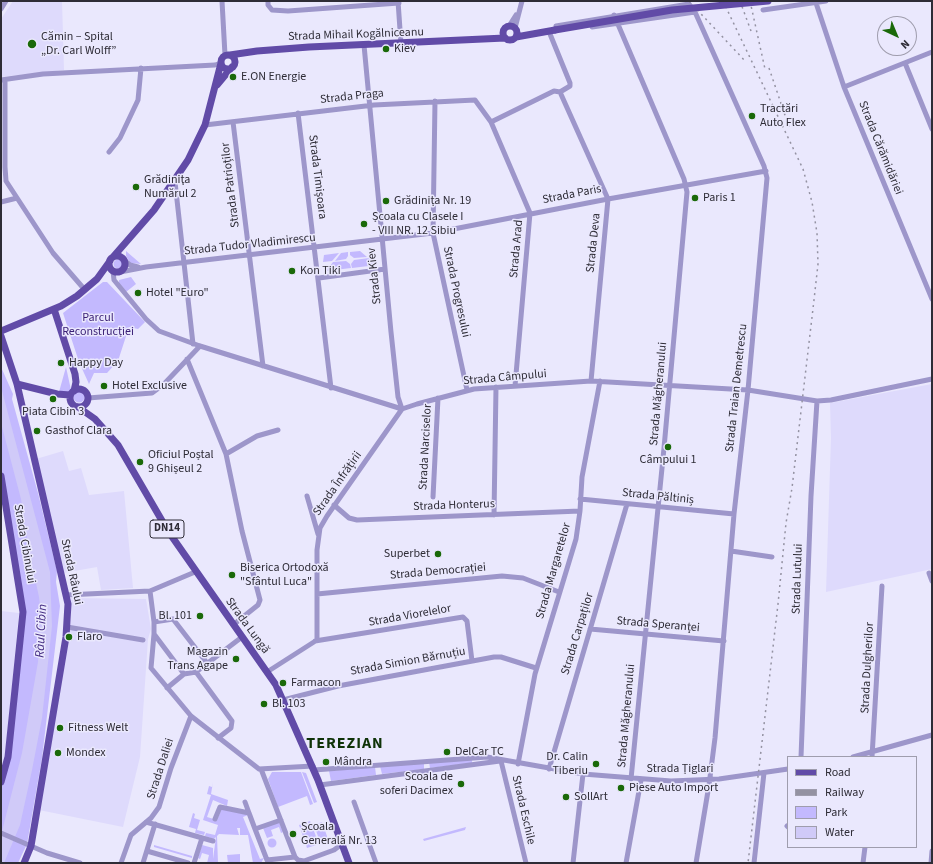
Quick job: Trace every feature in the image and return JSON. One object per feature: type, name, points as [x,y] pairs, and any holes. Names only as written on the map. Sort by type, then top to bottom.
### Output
[{"type":"main road","points":[[514,30],[511,40],[504,34],[514,30],[529,34],[548,32],[672,10],[768,1]]},
{"type":"main road","name":"Strada Mihail Kogălniceanu","points":[[227,55],[250,52],[364,45],[484,40],[504,34]]},
{"type":"main road","points":[[216,87],[233,66],[250,52]]},
{"type":"main road","points":[[1,331],[69,302],[86,290],[97,279],[111,259],[129,240],[175,182],[188,160],[205,125],[216,87],[222,58],[227,55],[234,58],[233,66]]},
{"type":"main road","points":[[221,63],[226,68],[233,66]]},
{"type":"main road","points":[[97,279],[116,272],[126,266],[123,258],[129,240]]},
{"type":"main road","points":[[111,259],[123,258]]},
{"type":"main road","points":[[111,259],[109,266],[116,272]]},
{"type":"main road","points":[[54,308],[75,374],[76,382],[70,401],[75,406],[84,406],[87,400]]},
{"type":"main road","name":"Strada Râului","points":[[1,336],[17,384],[66,595],[68,614],[29,845],[24,863]]},
{"type":"main road","name":"Strada Lungă","points":[[17,384],[57,394],[72,393]]},
{"type":"main road","name":"DN14","points":[[72,393],[83,390],[87,400]]},
{"type":"main road","name":"Strada Lungă","points":[[57,394],[95,420],[104,428],[126,457],[168,531],[195,572],[267,672],[283,700],[313,768],[349,863]]},
{"type":"main road","name":"Strada Lungă","points":[[87,400],[95,420]]},
{"type":"main road","name":"Strada Cibinului","points":[[1,476],[23,612],[8,757],[1,782]]},
{"type":"street","points":[[1,9],[6,1]]},
{"type":"street","points":[[222,1],[227,55]]},
{"type":"street","points":[[268,1],[268,5],[272,10],[288,11],[399,2],[401,44]]},
{"type":"street","points":[[514,30],[522,1]]},
{"type":"street","points":[[763,10],[826,1]]},
{"type":"street","name":"Strada Cărămidăriei","points":[[816,3],[844,87],[932,299]]},
{"type":"street","points":[[548,32],[551,28],[614,15],[688,4],[695,12]]},
{"type":"street","points":[[548,32],[695,12]]},
{"type":"street","name":"Strada Traian Demetrescu","points":[[695,12],[766,171],[766,190],[748,390],[734,514],[724,641],[710,780],[696,863]]},
{"type":"street","name":"Strada Măgheranului","points":[[614,15],[687,186],[671,376],[631,779]]},
{"type":"street","points":[[491,122],[554,91],[560,92],[569,88],[570,83],[548,32]]},
{"type":"street","name":"Strada Kiev","points":[[364,45],[398,397],[402,409]]},
{"type":"street","points":[[844,87],[932,52]]},
{"type":"street","points":[[86,290],[53,253],[6,181],[3,80],[43,74],[215,65],[221,63]]},
{"type":"street","points":[[905,63],[932,129]]},
{"type":"street","points":[[109,152],[120,138],[138,100],[140,68]]},
{"type":"street","name":"Strada Deva","points":[[560,92],[608,199],[591,381]]},
{"type":"street","name":"Strada Praga","points":[[205,125],[369,105],[473,99],[491,122]]},
{"type":"street","name":"Strada Progresului","points":[[435,101],[433,233],[467,390]]},
{"type":"street","name":"Strada Timișoara","points":[[298,113],[331,388]]},
{"type":"street","name":"Strada Patrioților","points":[[233,122],[263,366]]},
{"type":"street","name":"Strada Arad","points":[[491,122],[530,213],[515,386]]},
{"type":"street","name":"Strada Paris","points":[[382,240],[433,233],[530,213],[766,171]]},
{"type":"street","points":[[175,182],[194,344]]},
{"type":"street","points":[[1,202],[17,198]]},
{"type":"street","name":"Strada Tudor Vladimirescu","points":[[116,272],[184,262],[382,240]]},
{"type":"street","points":[[123,258],[133,266],[143,268]]},
{"type":"street","points":[[319,278],[385,269]]},
{"type":"street","points":[[116,272],[112,278],[156,329],[200,346],[402,409]]},
{"type":"street","points":[[87,400],[152,392],[164,384],[200,346]]},
{"type":"street","points":[[187,360],[226,454],[242,531],[260,600],[258,605],[233,625]]},
{"type":"street","name":"Strada Câmpului","points":[[402,409],[467,390],[591,381],[748,390],[817,401],[831,400],[932,379]]},
{"type":"street","name":"Strada Margaretelor","points":[[518,764],[536,668],[576,539],[580,511],[582,477],[600,381]]},
{"type":"street","points":[[494,515],[496,387]]},
{"type":"street","name":"Strada Narciselor","points":[[434,497],[438,398]]},
{"type":"street","name":"Strada Lutului","points":[[801,756],[811,496],[817,401]]},
{"type":"street","name":"Strada Înfrățirii","points":[[315,642],[318,635],[318,534],[323,522],[334,505],[402,409]]},
{"type":"street","points":[[226,454],[257,436],[278,430]]},
{"type":"street","points":[[307,496],[318,534]]},
{"type":"street","name":"Strada Păltiniș","points":[[580,500],[734,514]]},
{"type":"street","name":"Strada Carpaților","points":[[549,769],[627,504]]},
{"type":"street","name":"Strada Honterus","points":[[334,505],[349,518],[355,520],[580,511]]},
{"type":"street","points":[[731,551],[772,557]]},
{"type":"street","points":[[66,595],[150,592],[195,572]]},
{"type":"street","points":[[929,573],[932,581]]},
{"type":"street","name":"Strada Democrației","points":[[317,594],[502,576],[523,578],[559,592]]},
{"type":"street","name":"Strada Dulgherilor","points":[[873,754],[882,586]]},
{"type":"street","points":[[150,592],[154,622],[151,668],[191,716],[254,766],[261,769],[295,857],[298,860],[304,861],[334,850],[342,844]]},
{"type":"street","name":"Strada Viorelelor","points":[[315,642],[463,617],[467,621],[472,661]]},
{"type":"street","points":[[154,622],[174,619],[207,663]]},
{"type":"street","points":[[67,627],[143,640]]},
{"type":"street","name":"Strada Speranței","points":[[590,629],[724,641]]},
{"type":"street","points":[[154,634],[184,674]]},
{"type":"street","points":[[167,688],[184,674],[196,672],[242,638]]},
{"type":"street","points":[[267,672],[315,642]]},
{"type":"street","name":"Strada Simion Bărnuțiu","points":[[283,700],[338,686],[501,657],[536,668]]},
{"type":"street","points":[[196,672],[232,721],[231,728],[218,738]]},
{"type":"street","name":"Strada Daliei","points":[[121,863],[128,840],[136,830],[160,807],[171,768],[191,716]]},
{"type":"street","points":[[860,756],[873,754],[931,736]]},
{"type":"street","name":"Strada Țiglari","points":[[261,769],[313,768],[482,757],[583,774],[641,780],[710,780],[787,769]]},
{"type":"street","name":"Strada Țiglari","points":[[320,785],[501,761]]},
{"type":"street","name":"Strada Eschile","points":[[501,761],[526,863]]},
{"type":"street","points":[[754,863],[764,773]]},
{"type":"street","points":[[573,863],[583,774]]},
{"type":"street","points":[[626,863],[641,780]]},
{"type":"street","points":[[245,802],[266,861],[295,857]]},
{"type":"street","points":[[354,802],[376,863]]},
{"type":"street","points":[[215,819],[220,806],[249,813]]},
{"type":"street","points":[[255,829],[281,820]]},
{"type":"street","points":[[146,822],[213,841]]},
{"type":"street","points":[[143,863],[155,824]]},
{"type":"street","points":[[1,833],[29,845],[80,863]]},
{"type":"street","points":[[194,863],[202,838]]},
{"type":"street","points":[[863,863],[865,848]]},
{"type":"street","points":[[147,851],[188,863]]},
{"type":"street","points":[[931,863],[932,851]]},
{"type":"shaded area","name":"Cămin – Spital „Dr. Carl Wolff”","points":[[13,1],[62,1],[64,70],[1,77],[1,19]]},
{"type":"shaded area","points":[[932,384],[932,569],[826,592],[831,438],[830,403]]},
{"type":"shaded area","points":[[63,451],[69,471],[81,468],[89,495],[124,491],[133,588],[101,590],[97,567],[63,573],[36,459]]},
{"type":"shaded area","points":[[71,598],[146,599],[151,629],[148,639],[140,757],[123,827],[39,810],[71,616]]},
{"type":"shaded area","points":[[1,611],[19,613],[5,757],[1,768]]},
{"type":"green space","points":[[126,251],[141,264],[130,263],[126,256]]},
{"type":"green space","points":[[360,251],[367,257],[354,258],[350,255],[350,252]]},
{"type":"green space","points":[[348,252],[346,259],[335,261],[341,253]]},
{"type":"green space","points":[[339,253],[332,261],[323,262],[324,255]]},
{"type":"green space","points":[[369,258],[377,265],[352,268],[351,264],[354,260]]},
{"type":"green space","points":[[118,259],[123,264],[118,269],[113,264]]},
{"type":"green space","points":[[346,261],[350,264],[351,268],[326,271],[333,262]]},
{"type":"green space","points":[[131,277],[136,284],[126,292],[119,284],[119,280]]},
{"type":"green space","name":"Parcul Reconstrucției","points":[[103,282],[107,282],[145,322],[138,329],[129,327],[118,361],[107,373],[94,373],[89,384],[79,362],[63,313]]},
{"type":"green space","points":[[1,367],[13,394],[12,399],[38,493],[57,571],[56,582],[60,606],[42,758],[27,844],[18,863],[1,863],[1,786],[8,757],[23,612],[1,476]]},
{"type":"green space","points":[[66,367],[71,390],[69,392],[59,392]]},
{"type":"green space","points":[[77,392],[81,392],[83,393],[83,401],[77,402],[74,399],[74,395]]},
{"type":"green space","points":[[472,759],[472,763],[430,768],[429,762]]},
{"type":"green space","points":[[424,763],[424,769],[382,774],[380,766]]},
{"type":"green space","points":[[375,767],[376,775],[331,781],[329,771]]},
{"type":"green space","points":[[272,772],[301,772],[313,804],[310,805],[307,796],[278,807],[268,779]]},
{"type":"green space","points":[[302,772],[306,773],[317,802],[314,803]]},
{"type":"green space","points":[[213,782],[211,794],[228,800],[227,806],[213,800],[207,817],[217,820],[222,808],[248,815],[243,817],[260,859],[264,858],[261,863],[253,863],[248,835],[240,835],[240,828],[237,828],[239,835],[219,834],[217,836],[218,863],[207,863],[209,855],[202,853],[200,859],[198,858],[202,845],[213,848],[213,859],[216,837],[214,839],[205,836],[206,833],[215,835],[218,825],[203,820],[211,795],[207,794],[209,786],[212,787]]},
{"type":"green space","points":[[193,813],[195,814],[194,818],[200,820],[197,830],[205,832],[204,835],[195,833],[196,829],[189,827]]},
{"type":"green space","points":[[310,821],[319,844],[307,848],[299,825]]},
{"type":"green space","points":[[279,822],[283,832],[281,833],[279,827],[271,830],[273,836],[267,838],[263,828]]},
{"type":"green space","points":[[322,822],[328,839],[320,842],[314,825]]},
{"type":"green space","points":[[466,827],[465,830],[424,841],[423,839]]},
{"type":"green space","points":[[270,839],[274,839],[276,843],[274,847],[270,847],[268,845],[268,841]]},
{"type":"green space","points":[[154,845],[192,856],[192,858],[154,847]]},
{"type":"green space","points":[[240,854],[240,863],[228,863],[227,855]]},
{"type":"water","name":"Râul Cibin","points":[[1,387],[50,572],[52,626],[42,718],[32,770],[20,825],[4,863],[1,863],[1,835],[22,753],[38,662],[41,615],[21,499],[1,423]]},
{"type":"railway","points":[[689,1],[746,62]]},
{"type":"railway","points":[[723,1],[803,169],[812,202],[817,233],[818,264],[792,488],[786,523],[748,863]]},
{"type":"railway","points":[[740,1],[751,31]]},
{"type":"railway","points":[[750,1],[765,69]]},
{"type":"railway","points":[[769,68],[790,130]]},
{"type":"place","name":"Cămin – Spital „Dr. Carl Wolff”","points":[[32,44]]},
{"type":"place","name":"Kiev","points":[[386,49]]},
{"type":"place","name":"E.ON Energie","points":[[233,77]]},
{"type":"place","name":"Tractări Auto Flex","points":[[752,116]]},
{"type":"place","name":"Grădiniţa Numărul 2","points":[[136,187]]},
{"type":"place","name":"Paris 1","points":[[695,198]]},
{"type":"place","name":"Grădinița Nr. 19","points":[[386,201]]},
{"type":"place","name":"Școala cu Clasele I - VIII NR. 12 Sibiu","points":[[364,224]]},
{"type":"place","name":"Kon Tiki","points":[[292,271]]},
{"type":"place","name":"Hotel \"Euro\"","points":[[138,293]]},
{"type":"place","name":"Happy Day","points":[[61,363]]},
{"type":"place","name":"Hotel Exclusive","points":[[104,386]]},
{"type":"place","name":"Piata Cibin 3","points":[[53,399]]},
{"type":"place","name":"Gasthof Clara","points":[[37,431]]},
{"type":"place","name":"Câmpului 1","points":[[668,447]]},
{"type":"place","name":"Oficiul Poștal 9 Ghișeul 2","points":[[140,462]]},
{"type":"place","name":"Superbet","points":[[438,554]]},
{"type":"place","name":"Biserica Ortodoxă \"Sfântul Luca\"","points":[[232,575]]},
{"type":"place","name":"Bl. 101","points":[[200,616]]},
{"type":"place","name":"Flaro","points":[[69,637]]},
{"type":"place","name":"Magazin Trans Agape","points":[[236,659]]},
{"type":"place","name":"Farmacon","points":[[283,683]]},
{"type":"place","name":"Bl. 103","points":[[264,704]]},
{"type":"place","name":"Fitness Welt","points":[[60,728]]},
{"type":"place","name":"DelCar TC","points":[[447,752]]},
{"type":"place","name":"Mondex","points":[[58,753]]},
{"type":"place","name":"Mândra","points":[[326,762]]},
{"type":"place","name":"Dr. Calin Tiberiu","points":[[596,764]]},
{"type":"place","name":"Scoala de soferi Dacimex","points":[[461,784]]},
{"type":"place","name":"Piese Auto Import","points":[[621,788]]},
{"type":"place","name":"SollArt","points":[[566,797]]},
{"type":"place","name":"Școala Generală Nr. 13","points":[[293,834]]},
{"type":"district","name":"TEREZIAN","points":[[345,744]]}]
